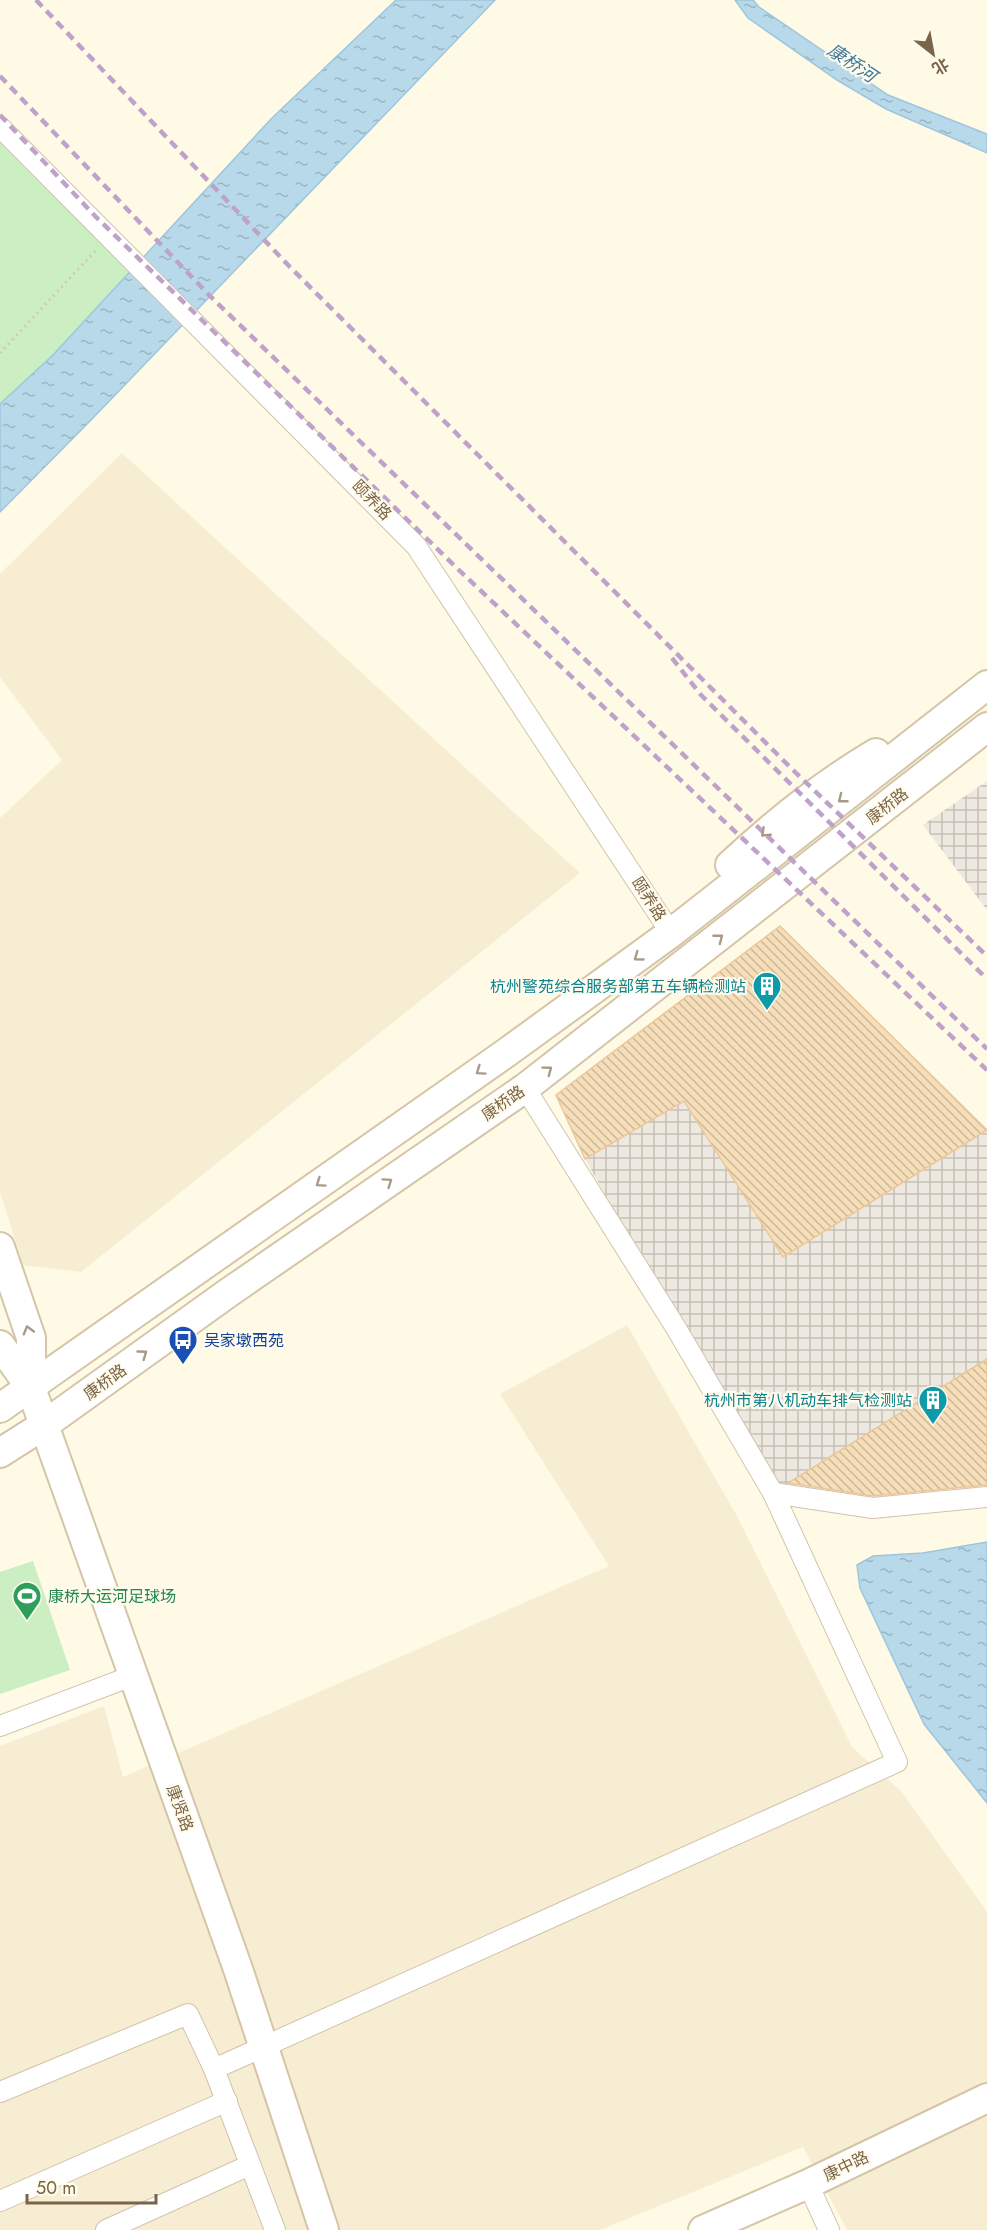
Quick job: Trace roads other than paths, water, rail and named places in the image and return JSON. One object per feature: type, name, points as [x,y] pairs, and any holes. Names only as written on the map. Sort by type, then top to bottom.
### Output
[{"type":"main road","name":"康桥路","points":[[0,1408],[671,933],[979,691]]},
{"type":"main road","name":"康桥路","points":[[0,1453],[44,1425],[228,1293],[525,1088],[987,727]]},
{"type":"main road","points":[[0,1247],[31,1338],[31,1388]]},
{"type":"main road","points":[[0,1345],[31,1388]]},
{"type":"main road","name":"康贤路","points":[[31,1388],[238,1969],[324,2230]]},
{"type":"main road","name":"康中路","points":[[703,2230],[808,2184],[987,2098]]},
{"type":"street","name":"颐养路","points":[[0,127],[416,546],[671,933]]},
{"type":"street","points":[[214,2068],[897,1761],[773,1493],[676,1328],[525,1088]]},
{"type":"street","points":[[773,1493],[873,1508],[987,1497]]},
{"type":"street","points":[[0,1726],[132,1676]]},
{"type":"street","points":[[0,2092],[188,2014],[214,2068],[275,2230]]},
{"type":"street","points":[[0,2202],[227,2101]]},
{"type":"street","points":[[106,2230],[250,2165]]},
{"type":"street","points":[[808,2184],[829,2230]]},
{"type":"water","points":[[396,0],[495,0],[0,512],[0,404],[53,355],[272,118]]},
{"type":"water","points":[[735,0],[753,0],[759,7],[888,95],[987,134],[987,153],[886,109],[837,80],[748,18]]},
{"type":"water","points":[[987,1542],[987,1803],[924,1724],[860,1588],[857,1565],[873,1556],[923,1553]]},
{"type":"railway","points":[[36,0],[290,267],[795,772],[987,956]]},
{"type":"railway","points":[[0,76],[209,295],[987,1049]]},
{"type":"railway","points":[[0,115],[96,217],[461,572],[987,1070]]},
{"type":"railway","points":[[672,658],[701,695],[987,979]]},
{"type":"place","name":"杭州警苑综合服务部第五车辆检测站","points":[[767,1012]]},
{"type":"place","name":"吴家墩西苑","points":[[183,1366]]},
{"type":"place","name":"杭州市第八机动车排气检测站","points":[[933,1426]]},
{"type":"place","name":"康桥大运河足球场","points":[[27,1622]]},
{"type":"water label","name":"康桥河","points":[[852,63]]}]
